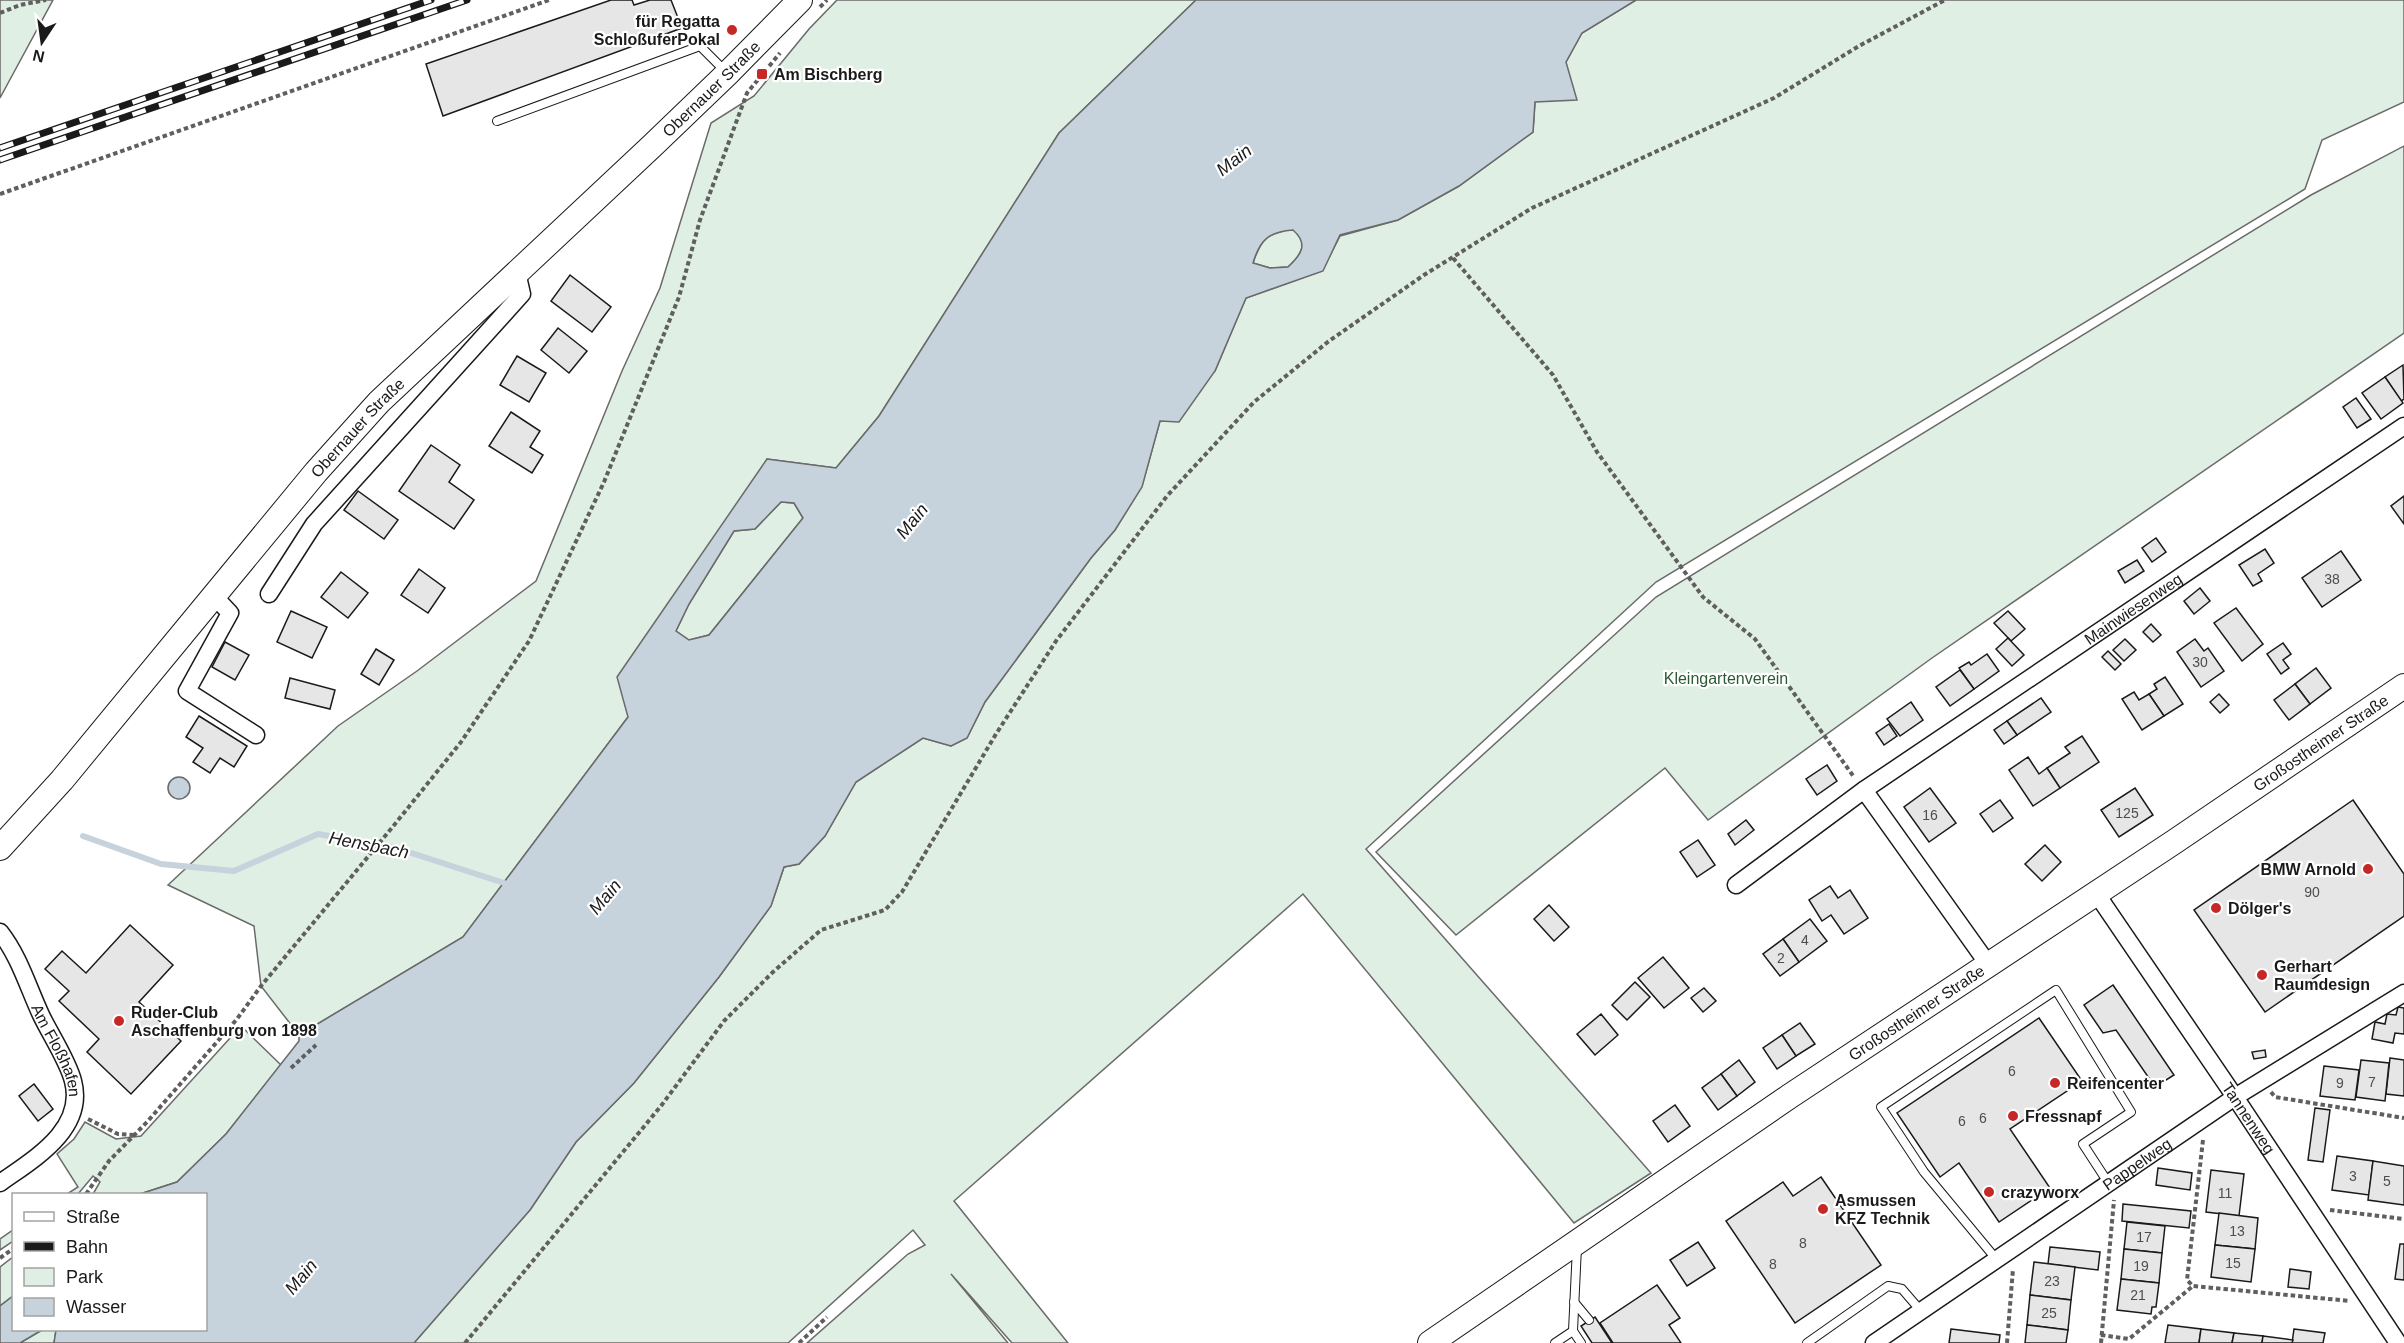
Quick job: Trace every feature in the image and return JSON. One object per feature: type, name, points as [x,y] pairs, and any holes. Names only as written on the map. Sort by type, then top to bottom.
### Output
[{"type":"main road","name":"Obernauer Straße","points":[[0,848],[62,780],[316,472],[379,402],[728,73],[800,0]]},
{"type":"main road","name":"Großostheimer Straße","points":[[1433,1342],[1791,1096],[2404,686]]},
{"type":"street","name":"Obernauer Straße","points":[[269,594],[314,524],[522,294],[517,272]]},
{"type":"street","name":"Mainwiesenweg","points":[[1736,885],[1864,790],[2404,426]]},
{"type":"street","points":[[214,596],[230,613],[187,691],[256,735]]},
{"type":"street","points":[[1864,790],[1988,964]]},
{"type":"street","name":"Tannenweg","points":[[2096,893],[2235,1096],[2398,1343]]},
{"type":"street","name":"Am Floßhafen","points":[[0,932],[10,944],[73,1080],[75,1097],[67,1124],[49,1148],[0,1183]]},
{"type":"street","name":"Pappelweg","points":[[1874,1343],[2205,1119],[2235,1096],[2404,993]]},
{"type":"lane","points":[[497,121],[700,46],[728,73]]},
{"type":"lane","points":[[1996,1260],[1924,1172],[1881,1107],[2056,990],[2131,1112],[2083,1143],[2112,1182]]},
{"type":"lane","points":[[1577,1244],[1574,1331],[1581,1343]]},
{"type":"lane","points":[[1807,1343],[1888,1286],[1902,1289],[1922,1311]]},
{"type":"lane","points":[[1574,1302],[1589,1320]]},
{"type":"lane","points":[[1555,1343],[1574,1331]]},
{"type":"path","points":[[0,13],[20,4],[46,0]]},
{"type":"path","points":[[0,194],[549,0]]},
{"type":"path","points":[[465,1343],[661,1106],[724,1022],[772,972],[821,930],[885,910],[902,892],[996,734],[1056,641],[1167,496],[1263,395],[1329,341],[1532,208],[1773,98],[1859,46],[1945,0]]},
{"type":"path","points":[[87,1193],[109,1161],[134,1136],[237,1019],[395,825],[461,742],[529,641],[604,482],[679,297],[700,220],[747,93]]},
{"type":"path","points":[[1453,258],[1553,375],[1597,452],[1703,597],[1755,639],[1864,790]]},
{"type":"path","points":[[291,1068],[316,1045]]},
{"type":"path","points":[[2261,1081],[2275,1097],[2404,1118]]},
{"type":"path","points":[[73,1109],[118,1134],[134,1136]]},
{"type":"path","points":[[2205,1119],[2187,1280],[2193,1286],[2372,1303]]},
{"type":"path","points":[[2101,1343],[2112,1182]]},
{"type":"path","points":[[2308,1207],[2404,1219]]},
{"type":"path","points":[[2007,1343],[2014,1248]]},
{"type":"path","points":[[2101,1335],[2129,1341],[2193,1286]]},
{"type":"path","points":[[799,1343],[827,1317]]},
{"type":"green space","points":[[0,0],[53,0],[0,98]]},
{"type":"green space","points":[[837,0],[1196,0],[1059,133],[879,416],[836,468],[767,459],[628,717],[463,937],[299,1035],[261,986],[254,926],[168,885],[338,726],[417,671],[536,581],[622,371],[660,288],[711,123],[754,96],[809,29]]},
{"type":"green space","points":[[1636,0],[2404,0],[2404,102],[2322,140],[2305,189],[1656,582],[1366,849],[1651,1173],[1574,1223],[1303,894],[954,1201],[1068,1343],[1012,1343],[951,1274],[1008,1343],[807,1343],[908,1254],[925,1245],[913,1230],[788,1343],[414,1343],[530,1210],[576,1142],[634,1083],[719,977],[771,906],[784,867],[799,864],[825,836],[856,782],[923,738],[951,746],[967,738],[985,702],[1091,558],[1115,530],[1142,486],[1160,421],[1215,371],[1246,298],[1322,271],[1340,236],[1398,220],[1459,186],[1533,132],[1535,102],[1566,62],[1582,33]]},
{"type":"green space","name":"Kleingartenverein","points":[[2404,146],[2404,333],[1932,658],[1708,820],[1665,768],[1456,935],[1376,852],[1656,597],[2311,195]]},
{"type":"green space","points":[[1294,229],[1299,234],[1302,249],[1288,267],[1270,268],[1253,263],[1259,248],[1267,238],[1278,232]]},
{"type":"green space","points":[[781,502],[794,503],[803,518],[709,635],[689,640],[676,631],[689,604],[734,531],[755,529]]},
{"type":"green space","points":[[241,1026],[281,1065],[226,1134],[177,1182],[143,1193],[94,1193],[100,1182],[93,1176],[79,1193],[69,1193],[78,1187],[57,1154],[74,1139],[85,1122],[116,1139],[141,1136]]},
{"type":"green space","points":[[12,1231],[12,1242],[0,1250],[0,1239]]},
{"type":"green space","points":[[12,1258],[12,1297],[0,1306],[0,1267]]},
{"type":"green space","points":[[40,1331],[56,1331],[54,1343],[20,1343]]},
{"type":"water","name":"Main","points":[[1196,0],[1636,0],[1582,33],[1566,62],[1577,100],[1535,102],[1533,132],[1459,186],[1398,220],[1340,235],[1323,271],[1246,298],[1215,371],[1179,422],[1160,421],[1142,487],[1115,530],[1091,558],[985,702],[967,738],[951,746],[923,738],[856,782],[825,836],[799,864],[784,867],[771,906],[719,977],[634,1083],[576,1142],[530,1210],[414,1343],[54,1343],[56,1331],[207,1331],[207,1193],[143,1193],[177,1182],[226,1134],[299,1041],[299,1035],[463,937],[628,717],[617,677],[767,459],[836,468],[879,416],[1059,133]],"holes":[[[1293,230],[1302,245],[1300,254],[1288,267],[1270,268],[1253,263],[1259,248],[1267,238]],[[781,502],[794,503],[803,518],[709,635],[689,640],[676,631],[689,604],[734,531],[755,529]]]},
{"type":"water","points":[[179,777],[187,780],[190,788],[187,796],[179,799],[171,796],[168,788],[171,780]]},
{"type":"water","points":[[12,1297],[12,1331],[40,1331],[20,1343],[0,1343],[0,1306]]},
{"type":"building","points":[[611,0],[632,0],[634,5],[650,0],[671,0],[682,28],[443,116],[426,64]]},
{"type":"building","points":[[570,275],[611,307],[592,332],[551,301]]},
{"type":"building","points":[[558,328],[587,351],[569,373],[541,350]]},
{"type":"building","points":[[517,356],[546,373],[529,402],[500,385]]},
{"type":"building","points":[[2403,365],[2404,399],[2401,401],[2385,377]]},
{"type":"building","points":[[2385,377],[2403,403],[2381,419],[2362,393]]},
{"type":"building","points":[[2356,398],[2371,419],[2357,428],[2343,407]]},
{"type":"building","points":[[511,412],[540,431],[530,447],[543,455],[532,473],[489,446]]},
{"type":"building","points":[[431,445],[460,465],[449,482],[474,500],[454,529],[399,491]]},
{"type":"building","points":[[358,491],[398,520],[384,539],[344,510]]},
{"type":"building","points":[[2404,496],[2404,524],[2391,506]]},
{"type":"building","points":[[2156,538],[2166,552],[2152,562],[2142,548]]},
{"type":"building","points":[[2265,549],[2274,563],[2258,574],[2262,581],[2253,586],[2239,565]]},
{"type":"building","points":[[2341,551],[2361,580],[2322,607],[2302,578]]},
{"type":"building","points":[[2137,560],[2144,571],[2125,583],[2118,571]]},
{"type":"building","points":[[419,569],[445,588],[428,613],[401,595]]},
{"type":"building","points":[[341,572],[368,593],[348,618],[321,597]]},
{"type":"building","points":[[2200,588],[2210,601],[2194,614],[2184,601]]},
{"type":"building","points":[[2236,608],[2263,644],[2242,661],[2214,623]]},
{"type":"building","points":[[291,611],[327,627],[312,658],[277,642]]},
{"type":"building","points":[[2008,611],[2025,629],[2011,641],[1994,623]]},
{"type":"building","points":[[2151,624],[2161,635],[2153,642],[2143,632]]},
{"type":"building","points":[[2008,638],[2024,655],[2012,666],[1996,649]]},
{"type":"building","points":[[2125,639],[2136,650],[2124,661],[2113,650]]},
{"type":"building","points":[[2195,639],[2204,651],[2208,648],[2224,671],[2201,687],[2177,652]]},
{"type":"building","points":[[225,642],[249,655],[235,680],[212,667]]},
{"type":"building","points":[[2283,643],[2291,654],[2283,660],[2289,668],[2281,674],[2267,654]]},
{"type":"building","points":[[376,649],[394,660],[379,685],[361,674]]},
{"type":"building","points":[[2108,651],[2121,664],[2115,670],[2102,657]]},
{"type":"building","points":[[1987,654],[1999,671],[1974,689],[1959,668],[1969,662],[1971,665]]},
{"type":"building","points":[[2316,668],[2331,688],[2310,704],[2295,684]]},
{"type":"building","points":[[1960,670],[1974,689],[1950,706],[1936,687]]},
{"type":"building","points":[[2165,677],[2183,704],[2164,716],[2149,694],[2157,689],[2154,684]]},
{"type":"building","points":[[290,678],[335,690],[330,709],[285,698]]},
{"type":"building","points":[[2295,684],[2310,704],[2289,720],[2274,700]]},
{"type":"building","points":[[2134,692],[2139,700],[2149,694],[2164,716],[2142,730],[2122,699]]},
{"type":"building","points":[[2219,694],[2229,705],[2220,713],[2210,702]]},
{"type":"building","points":[[2041,698],[2051,712],[2017,735],[2007,721]]},
{"type":"building","points":[[1911,702],[1923,720],[1900,736],[1887,719]]},
{"type":"building","points":[[199,716],[247,746],[234,767],[220,758],[210,773],[193,762],[203,748],[186,737]]},
{"type":"building","points":[[2007,721],[2017,735],[2004,744],[1994,730]]},
{"type":"building","points":[[1889,724],[1897,736],[1884,745],[1876,733]]},
{"type":"building","points":[[2082,736],[2099,762],[2060,788],[2047,768],[2070,753],[2065,747]]},
{"type":"building","points":[[2028,757],[2039,774],[2047,768],[2060,788],[2033,806],[2009,770]]},
{"type":"building","points":[[1827,765],[1837,781],[1817,795],[1806,779]]},
{"type":"building","points":[[1930,788],[1956,823],[1929,842],[1904,807]]},
{"type":"building","points":[[2135,788],[2153,815],[2119,837],[2101,810]]},
{"type":"building","points":[[2000,800],[2013,818],[1993,832],[1980,814]]},
{"type":"building","points":[[2353,800],[2404,874],[2404,916],[2265,1012],[2194,910]]},
{"type":"building","points":[[1746,820],[1754,830],[1735,845],[1728,834]]},
{"type":"building","points":[[1698,840],[1715,865],[1697,877],[1680,852]]},
{"type":"building","points":[[2045,845],[2061,862],[2042,881],[2025,864]]},
{"type":"building","points":[[1830,886],[1838,898],[1850,890],[1868,918],[1844,934],[1831,915],[1822,921],[1809,900]]},
{"type":"building","points":[[1549,905],[1569,927],[1554,941],[1534,919]]},
{"type":"building","points":[[1810,919],[1827,941],[1799,962],[1783,939]]},
{"type":"building","name":"Ruder-Club Aschaffenburg von 1898","points":[[130,925],[173,965],[139,1002],[181,1041],[131,1094],[87,1052],[99,1039],[59,1001],[69,991],[45,969],[62,951],[86,973]]},
{"type":"building","points":[[1783,939],[1799,962],[1780,976],[1763,954]]},
{"type":"building","points":[[1663,957],[1689,988],[1664,1008],[1638,978]]},
{"type":"building","points":[[1635,982],[1650,997],[1627,1020],[1612,1005]]},
{"type":"building","points":[[2113,985],[2174,1075],[2155,1087],[2116,1030],[2103,1033],[2084,1005]]},
{"type":"building","points":[[1704,988],[1716,1001],[1703,1012],[1691,998]]},
{"type":"building","points":[[2398,1007],[2404,1008],[2404,1034],[2395,1033],[2393,1043],[2372,1039],[2375,1022],[2385,1024],[2387,1014],[2396,1015]]},
{"type":"building","points":[[1601,1014],[1618,1035],[1595,1055],[1577,1034]]},
{"type":"building","points":[[2039,1018],[2082,1081],[2010,1129],[2050,1188],[1999,1222],[1959,1163],[1940,1177],[1897,1113]]},
{"type":"building","points":[[1800,1023],[1815,1044],[1796,1056],[1782,1035]]},
{"type":"building","points":[[1782,1035],[1796,1056],[1777,1069],[1763,1048]]},
{"type":"building","points":[[2265,1050],[2266,1057],[2254,1059],[2252,1052]]},
{"type":"building","points":[[2390,1058],[2404,1060],[2404,1096],[2386,1094]]},
{"type":"building","points":[[1739,1060],[1755,1082],[1737,1096],[1721,1074]]},
{"type":"building","points":[[2361,1060],[2389,1063],[2385,1101],[2356,1097]]},
{"type":"building","points":[[2324,1066],[2359,1070],[2355,1100],[2320,1096]]},
{"type":"building","points":[[1721,1074],[1737,1096],[1718,1110],[1702,1088]]},
{"type":"building","points":[[34,1084],[53,1109],[38,1121],[19,1096]]},
{"type":"building","points":[[1675,1105],[1690,1126],[1668,1142],[1653,1121]]},
{"type":"building","points":[[2315,1108],[2330,1110],[2323,1162],[2308,1160]]},
{"type":"building","points":[[2337,1156],[2373,1161],[2369,1195],[2332,1190]]},
{"type":"building","points":[[2373,1161],[2404,1166],[2404,1205],[2368,1200]]},
{"type":"building","points":[[2158,1168],[2192,1173],[2190,1190],[2156,1185]]},
{"type":"building","points":[[2211,1170],[2244,1174],[2239,1216],[2206,1212]]},
{"type":"building","points":[[1821,1177],[1881,1265],[1795,1323],[1726,1221],[1783,1182],[1793,1196]]},
{"type":"building","points":[[2123,1204],[2191,1211],[2189,1228],[2122,1221]]},
{"type":"building","points":[[2219,1213],[2258,1218],[2255,1249],[2215,1245]]},
{"type":"building","points":[[2127,1222],[2165,1226],[2162,1253],[2124,1249]]},
{"type":"building","points":[[1698,1242],[1715,1268],[1687,1286],[1670,1260]]},
{"type":"building","points":[[2400,1244],[2404,1244],[2404,1280],[2395,1279]]},
{"type":"building","points":[[2215,1245],[2255,1249],[2251,1282],[2211,1277]]},
{"type":"building","points":[[2050,1247],[2100,1252],[2098,1270],[2048,1264]]},
{"type":"building","points":[[2124,1249],[2162,1253],[2159,1283],[2121,1279]]},
{"type":"building","points":[[2034,1262],[2075,1267],[2071,1300],[2030,1295]]},
{"type":"building","points":[[2290,1269],[2311,1272],[2309,1289],[2288,1287]]},
{"type":"building","points":[[2121,1279],[2159,1283],[2156,1307],[2152,1307],[2151,1314],[2117,1310]]},
{"type":"building","points":[[1657,1285],[1680,1318],[1669,1325],[1681,1343],[1613,1343],[1600,1323]]},
{"type":"building","points":[[2030,1295],[2071,1300],[2068,1330],[2027,1325]]},
{"type":"building","points":[[1595,1317],[1612,1343],[1592,1343],[1581,1326]]},
{"type":"building","points":[[2027,1325],[2068,1330],[2066,1343],[2025,1343]]},
{"type":"building","points":[[2168,1325],[2201,1329],[2199,1343],[2165,1343]]},
{"type":"building","points":[[1951,1329],[2000,1335],[1999,1343],[1949,1343]]},
{"type":"building","points":[[2201,1329],[2234,1333],[2232,1343],[2199,1343]]},
{"type":"building","points":[[2294,1329],[2325,1333],[2323,1343],[2292,1343]]},
{"type":"building","points":[[2234,1333],[2263,1336],[2262,1343],[2232,1343]]},
{"type":"building","points":[[2263,1336],[2293,1340],[2292,1343],[2262,1343]]},
{"type":"waterway","name":"Hensbach","points":[[83,836],[161,864],[234,871],[318,834],[396,848],[511,887]]},
{"type":"railway","points":[[0,148],[431,0]]},
{"type":"railway","points":[[0,160],[467,0]]},
{"type":"place","name":"für Regatta SchloßuferPokal","points":[[732,30]]},
{"type":"place","name":"Am Bischberg","points":[[762,74]]},
{"type":"place","name":"BMW Arnold","points":[[2368,869]]},
{"type":"place","name":"Dölger's","points":[[2216,908]]},
{"type":"place","name":"Gerhart Raumdesign","points":[[2262,975]]},
{"type":"place","name":"Ruder-Club Aschaffenburg von 1898","points":[[119,1021]]},
{"type":"place","name":"Reifencenter","points":[[2055,1083]]},
{"type":"place","name":"Fressnapf","points":[[2013,1116]]},
{"type":"place","name":"crazyworx","points":[[1989,1192]]},
{"type":"place","name":"Asmussen KFZ Technik","points":[[1823,1209]]}]
